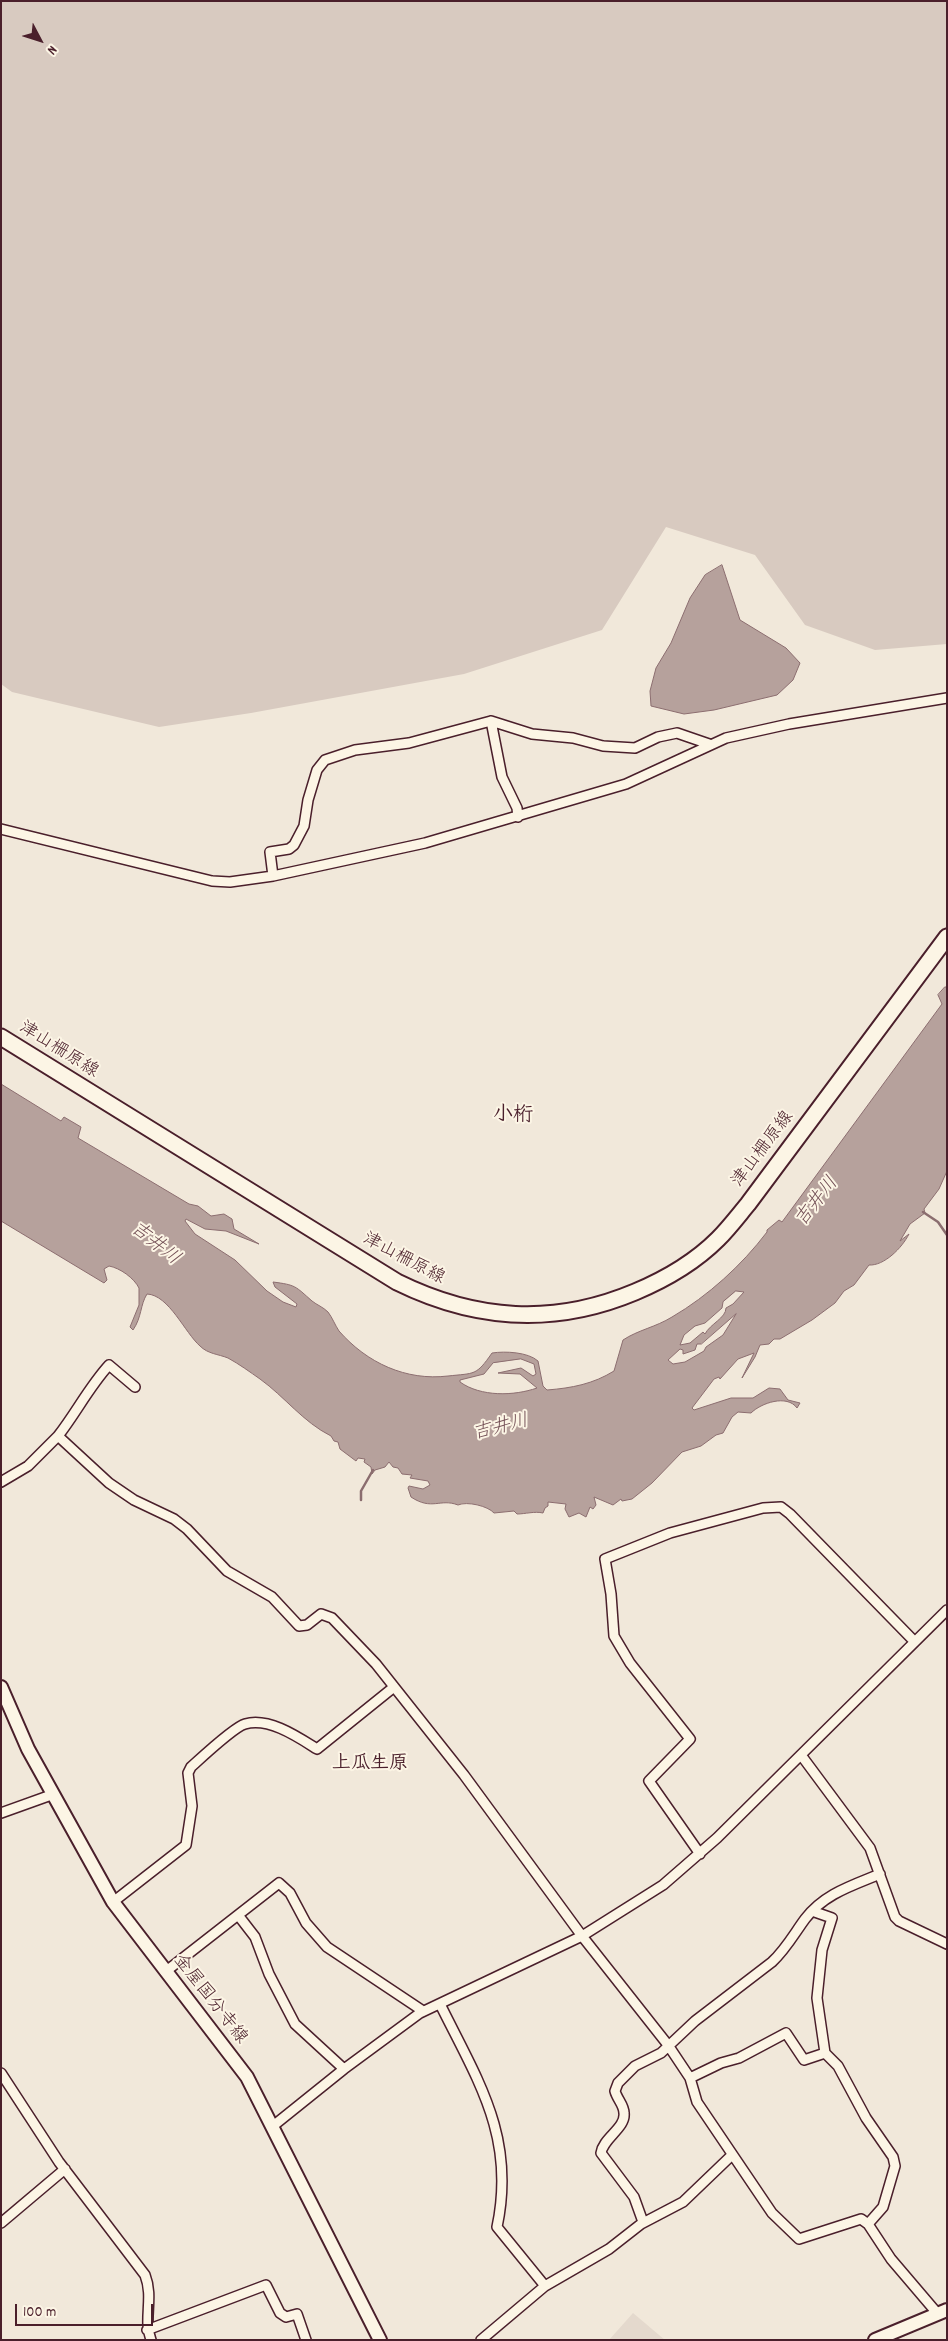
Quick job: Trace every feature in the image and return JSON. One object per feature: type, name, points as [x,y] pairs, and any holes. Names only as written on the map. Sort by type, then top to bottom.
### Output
[{"type":"main road","name":"津山柵原線","points":[[1,1038],[397,1282],[437,1300],[480,1312],[553,1314],[600,1306],[645,1288],[681,1269],[718,1239],[748,1204],[947,937]]},
{"type":"main road","name":"金屋国分寺線","points":[[1,1687],[21,1735],[112,1902],[247,2077],[273,2126],[302,2190],[347,2272],[380,2340]]},
{"type":"main road","points":[[875,2340],[942,2312]]},
{"type":"street","points":[[1,829],[212,881],[230,882],[273,876],[425,844],[518,817],[626,784],[709,744],[726,738],[789,724],[947,698]]},
{"type":"street","points":[[273,876],[270,852],[289,850],[294,845],[304,826],[308,800],[317,770],[325,760],[355,750],[409,743],[491,721],[532,734],[573,738],[603,746],[635,748],[658,737],[678,733],[709,744]]},
{"type":"street","points":[[491,721],[502,777],[517,808],[518,817]]},
{"type":"street","points":[[1,1482],[28,1466],[58,1436],[108,1365],[135,1387]]},
{"type":"street","points":[[58,1436],[109,1483],[134,1500],[174,1519],[187,1529],[228,1572],[272,1596],[298,1626],[307,1626],[321,1614],[332,1618],[394,1687],[464,1775],[582,1936],[668,2045],[690,2078],[697,2102],[772,2213],[799,2239],[854,2219],[861,2219],[868,2224],[891,2258],[942,2312]]},
{"type":"street","points":[[700,1854],[649,1781],[690,1739],[630,1663],[614,1636],[611,1594],[605,1559],[670,1533],[763,1508],[781,1507],[914,1641]]},
{"type":"street","points":[[273,2126],[344,2069],[423,2011],[582,1936],[663,1885],[700,1854],[947,1610]]},
{"type":"street","points":[[112,1902],[186,1845],[191,1814],[188,1773],[191,1767],[235,1730],[243,1724],[258,1723],[288,1733],[317,1749],[394,1687]]},
{"type":"street","points":[[801,1755],[870,1848],[895,1917],[899,1921],[947,1944]]},
{"type":"street","points":[[1,1813],[54,1794]]},
{"type":"street","points":[[643,2222],[634,2197],[602,2157],[602,2150],[624,2119],[623,2108],[616,2091],[618,2083],[640,2063],[661,2053],[668,2045],[781,1953],[812,1911],[832,1894],[880,1874]]},
{"type":"street","points":[[165,1972],[279,1883],[290,1893],[306,1923],[327,1947],[423,2011]]},
{"type":"street","points":[[812,1911],[832,1918],[822,1950],[817,1998],[825,2053],[838,2066],[866,2118],[893,2157],[894,2171],[883,2207],[868,2224]]},
{"type":"street","points":[[238,1915],[255,1937],[269,1974],[295,2024],[344,2069]]},
{"type":"street","points":[[440,2004],[484,2095],[499,2138],[502,2192],[497,2227],[545,2286]]},
{"type":"street","points":[[690,2078],[721,2063],[739,2058],[786,2033],[804,2060],[825,2053]]},
{"type":"street","points":[[1,2073],[65,2169],[145,2275],[150,2294],[148,2330],[151,2340]]},
{"type":"street","points":[[481,2340],[545,2286],[609,2249],[643,2222],[683,2202],[732,2155]]},
{"type":"street","points":[[1,2222],[65,2169]]},
{"type":"street","points":[[148,2330],[266,2285],[283,2316],[290,2317],[297,2314],[306,2340]]},
{"type":"shaded area","points":[[1,1],[947,1],[947,644],[875,650],[805,625],[755,555],[666,527],[602,630],[464,674],[251,713],[159,727],[12,692],[1,684]]},
{"type":"shaded area","points":[[633,2313],[665,2340],[609,2340]]},
{"type":"water","points":[[722,565],[740,620],[786,648],[800,663],[793,680],[777,695],[714,710],[684,714],[651,706],[650,691],[656,668],[671,643],[690,598],[705,575]]},
{"type":"water","name":"吉井川","points":[[947,987],[947,1171],[939,1189],[924,1209],[925,1213],[910,1224],[900,1241],[909,1234],[892,1255],[881,1263],[869,1265],[854,1285],[844,1291],[835,1303],[812,1320],[780,1339],[774,1339],[769,1344],[760,1345],[742,1378],[754,1353],[738,1359],[720,1379],[719,1377],[714,1379],[692,1408],[694,1410],[731,1398],[753,1398],[769,1388],[780,1389],[788,1400],[800,1403],[797,1408],[787,1401],[781,1401],[767,1403],[751,1413],[738,1412],[732,1417],[723,1433],[716,1435],[701,1446],[682,1452],[652,1483],[632,1499],[622,1501],[621,1499],[613,1505],[594,1497],[596,1505],[593,1509],[590,1507],[586,1517],[579,1513],[569,1517],[565,1509],[566,1504],[548,1502],[548,1506],[543,1513],[517,1514],[514,1511],[494,1513],[487,1508],[472,1504],[430,1504],[418,1501],[411,1497],[409,1486],[423,1489],[430,1485],[428,1481],[410,1478],[412,1475],[402,1474],[398,1468],[393,1467],[389,1462],[385,1467],[375,1470],[372,1474],[371,1467],[364,1462],[365,1459],[358,1458],[356,1461],[340,1449],[338,1442],[334,1441],[331,1436],[303,1417],[260,1379],[228,1358],[203,1349],[169,1307],[155,1296],[147,1294],[133,1330],[130,1327],[139,1305],[139,1288],[126,1274],[109,1266],[104,1269],[107,1280],[104,1283],[1,1221],[1,1084],[61,1121],[64,1117],[81,1127],[78,1138],[189,1204],[198,1206],[211,1216],[224,1214],[232,1219],[234,1229],[259,1244],[226,1231],[205,1229],[186,1219],[185,1221],[195,1234],[235,1260],[267,1291],[283,1302],[296,1307],[297,1304],[275,1287],[273,1282],[291,1285],[298,1289],[328,1312],[339,1331],[375,1361],[402,1372],[432,1377],[474,1372],[482,1366],[492,1353],[516,1353],[538,1361],[543,1386],[547,1390],[582,1385],[614,1371],[623,1340],[666,1320],[699,1300],[747,1256],[767,1230],[779,1220],[782,1222],[942,1004],[938,995]],"holes":[[[736,1291],[744,1292],[733,1304],[726,1308],[721,1318],[705,1334],[703,1332],[690,1343],[680,1345],[684,1335],[695,1326],[705,1323],[722,1308],[723,1302]],[[736,1314],[723,1335],[706,1347],[704,1351],[685,1362],[673,1364],[668,1360],[680,1349],[683,1350],[683,1354],[695,1350],[697,1344],[701,1344]],[[521,1359],[534,1364],[536,1374],[533,1376],[521,1368],[498,1373],[520,1374],[537,1388],[518,1393],[498,1394],[468,1387],[460,1382],[460,1380],[484,1374],[493,1363]]]},
{"type":"waterway","points":[[923,1212],[938,1222],[947,1235]]},
{"type":"waterway","points":[[361,1500],[361,1491],[373,1470]]},
{"type":"district","name":"小桁","points":[[513,1117]]},
{"type":"district","name":"上瓜生原","points":[[370,1765]]}]
